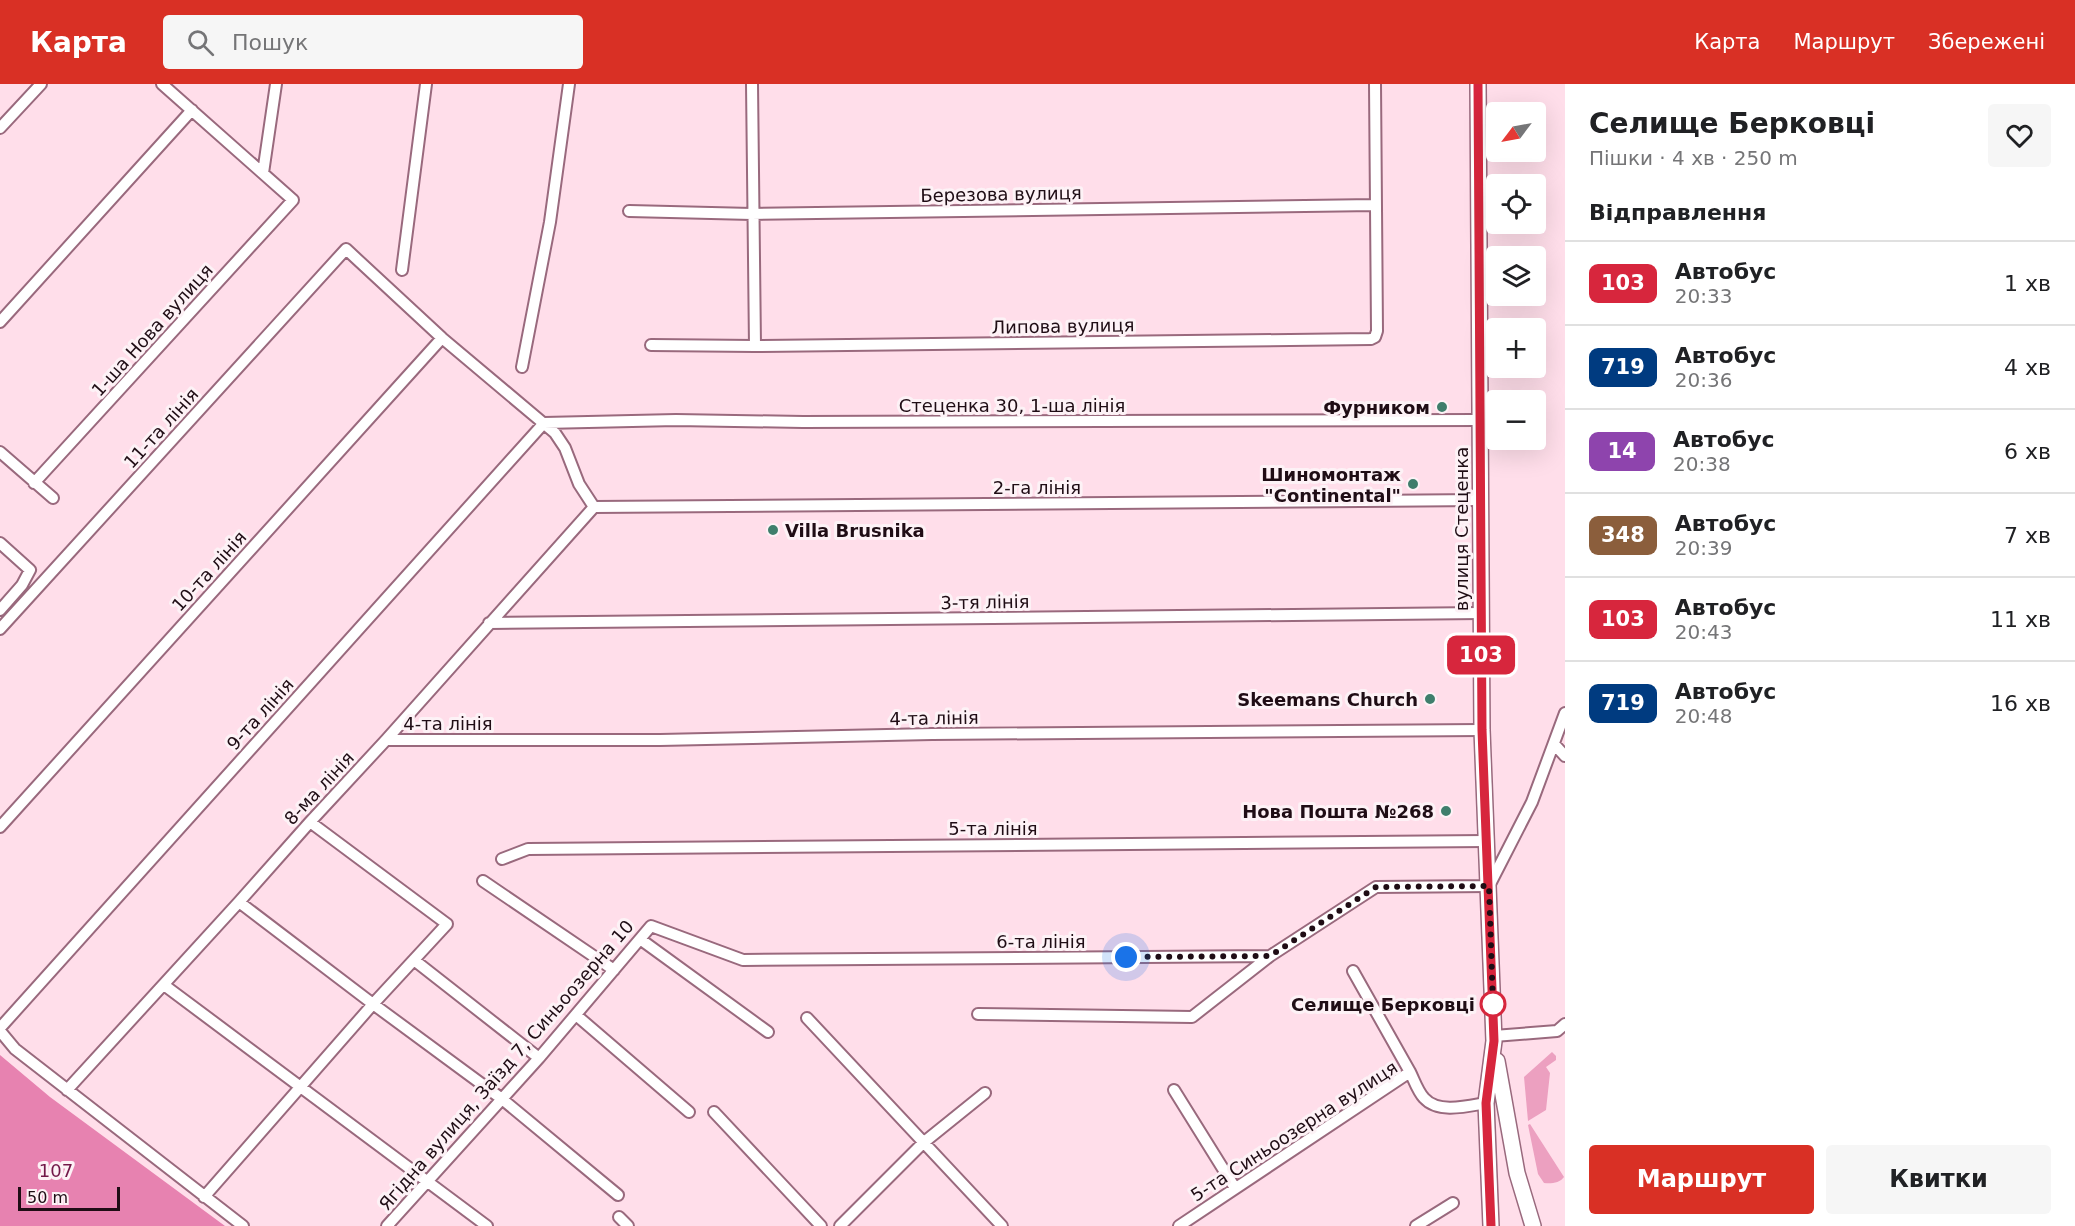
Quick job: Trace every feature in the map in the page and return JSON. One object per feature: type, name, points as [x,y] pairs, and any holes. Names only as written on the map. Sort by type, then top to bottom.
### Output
[{"type":"main road","name":"вулиця Стеценка","points":[[1478,84],[1482,730],[1494,1041],[1516,1173],[1533,1226]]},
{"type":"main road","name":"вулиця Стеценка","points":[[1491,1226],[1486,1103],[1494,1041]]},
{"type":"street","points":[[0,128],[41,84]]},
{"type":"street","points":[[162,84],[263,173]]},
{"type":"street","points":[[263,173],[276,84]]},
{"type":"street","points":[[402,270],[426,84]]},
{"type":"street","points":[[522,367],[550,222],[569,84]]},
{"type":"street","points":[[752,84],[755,346]]},
{"type":"street","points":[[1374,205],[1375,84]]},
{"type":"street","points":[[0,322],[192,110]]},
{"type":"street","name":"1-ша Нова вулиця","points":[[34,483],[293,200],[263,173]]},
{"type":"street","name":"Березова вулиця","points":[[629,211],[752,214],[1374,205]]},
{"type":"street","name":"Липова вулиця","points":[[651,345],[755,346],[1371,339],[1375,337],[1377,331],[1374,205]]},
{"type":"street","name":"11-та лінія","points":[[0,629],[346,249],[442,338]]},
{"type":"street","points":[[442,338],[555,434],[565,448],[579,484],[594,507]]},
{"type":"street","name":"10-та лінія","points":[[0,827],[442,338]]},
{"type":"street","name":"Стеценка 30, 1-ша лінія","points":[[544,423],[676,420],[803,422],[1480,420]]},
{"type":"street","name":"9-та лінія","points":[[0,1030],[544,423]]},
{"type":"street","points":[[0,452],[53,498]]},
{"type":"street","name":"2-га лінія","points":[[594,507],[1481,500]]},
{"type":"street","name":"8-ма лінія","points":[[67,1090],[386,740],[594,507]]},
{"type":"street","points":[[0,543],[30,570],[22,585],[0,610]]},
{"type":"street","name":"3-тя лінія","points":[[489,623],[1481,613]]},
{"type":"street","points":[[978,1014],[1192,1017],[1270,956],[1376,887],[1489,886],[1532,802],[1565,713]]},
{"type":"street","name":"4-та лінія","points":[[386,740],[649,740],[944,734],[1482,730]]},
{"type":"street","points":[[1554,744],[1565,756]]},
{"type":"street","points":[[204,1197],[373,1004],[447,924],[310,822]]},
{"type":"street","name":"5-та лінія","points":[[502,860],[528,849],[1487,841]]},
{"type":"street","points":[[483,881],[614,970]]},
{"type":"street","points":[[239,902],[502,1099],[618,1195]]},
{"type":"street","name":"Ягідна вулиця, Заїзд 7, Синьоозерна 10","points":[[387,1226],[539,1058],[651,926]]},
{"type":"street","name":"6-та лінія","points":[[651,926],[743,960],[1270,956]]},
{"type":"street","points":[[640,939],[768,1032]]},
{"type":"street","points":[[414,960],[539,1058]]},
{"type":"street","points":[[1353,971],[1410,1072]]},
{"type":"street","points":[[164,985],[487,1226]]},
{"type":"street","points":[[576,1015],[689,1112]]},
{"type":"street","points":[[807,1018],[1002,1226]]},
{"type":"street","points":[[1494,1041],[1557,1031],[1565,1024]]},
{"type":"street","points":[[0,1030],[15,1049],[243,1226]]},
{"type":"street","name":"5-та Синьоозерна вулиця","points":[[1179,1226],[1410,1072],[1424,1100],[1440,1107],[1450,1108],[1486,1103]]},
{"type":"street","points":[[1174,1090],[1235,1188]]},
{"type":"street","points":[[840,1226],[923,1143],[985,1093]]},
{"type":"street","points":[[714,1112],[821,1226]]},
{"type":"street","points":[[1416,1226],[1454,1203]]},
{"type":"street","points":[[619,1217],[628,1226]]},
{"type":"shaded area","points":[[1552,1052],[1556,1060],[1546,1067],[1550,1073],[1546,1110],[1528,1121],[1524,1077]]},
{"type":"shaded area","points":[[1530,1124],[1564,1177],[1560,1181],[1544,1183],[1538,1174],[1528,1125]]},
{"type":"green space","name":"107","points":[[0,1055],[50,1097],[225,1226],[0,1226]]},
{"type":"bus line","name":"103","points":[[1478,84],[1482,730],[1494,1041],[1486,1103],[1491,1226]]},
{"type":"place","name":"Фурником","points":[[1442,407]]},
{"type":"place","name":"Шиномонтаж \"Continental\"","points":[[1413,484]]},
{"type":"place","name":"Villa Brusnika","points":[[773,530]]},
{"type":"place","name":"Skeemans Church","points":[[1430,699]]},
{"type":"place","name":"Нова Пошта №268","points":[[1446,811]]},
{"type":"place","name":"Селище Берковці","points":[[1493,1004]]},
{"type":"route","points":[[1126,957],[1270,956],[1376,887],[1489,886],[1493,1006],[1493,1004]]}]
